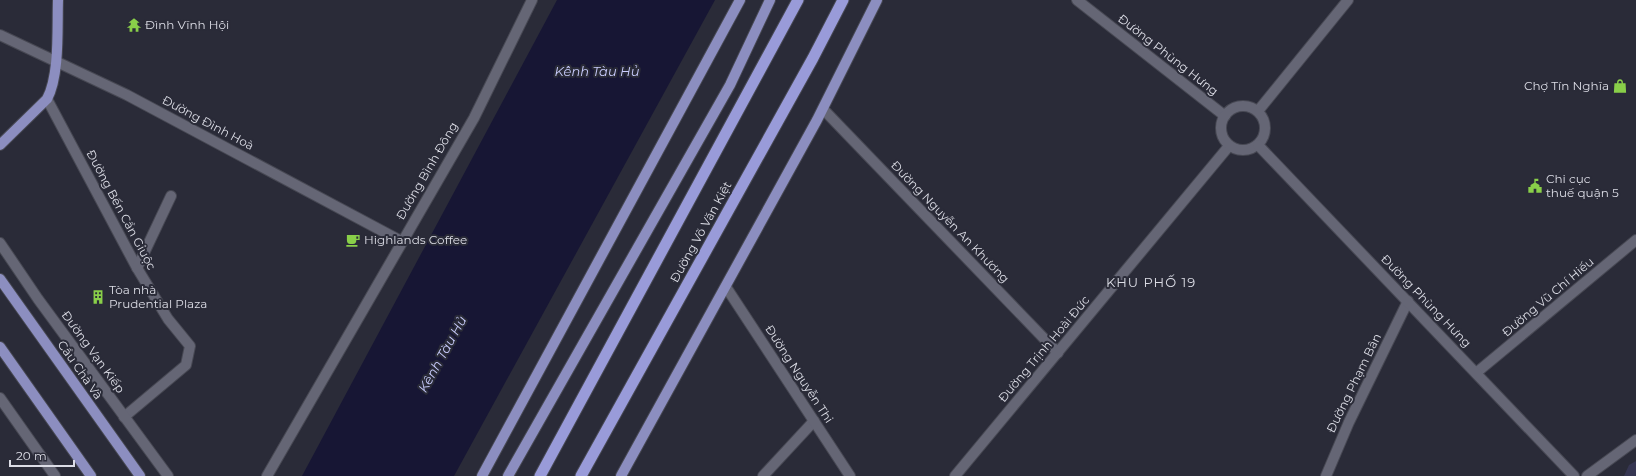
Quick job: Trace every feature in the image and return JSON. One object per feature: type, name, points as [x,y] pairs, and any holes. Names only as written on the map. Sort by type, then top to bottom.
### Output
[{"type":"highway","name":"Đường Võ Văn Kiệt","points":[[540,476],[798,0]]},
{"type":"highway","name":"Đường Võ Văn Kiệt","points":[[581,476],[813,58],[843,0]]},
{"type":"main road","points":[[0,145],[47,99],[52,91],[55,75],[58,0]]},
{"type":"main road","points":[[482,476],[740,0]]},
{"type":"main road","points":[[508,476],[730,85],[770,0]]},
{"type":"main road","points":[[621,476],[823,109],[877,0]]},
{"type":"main road","name":"Cầu Chà Và","points":[[0,279],[140,476]]},
{"type":"main road","points":[[0,347],[91,476]]},
{"type":"street","name":"Đường Bình Đông","points":[[267,476],[401,241],[474,118],[532,0]]},
{"type":"street","name":"Đường Phùng Hưng","points":[[1077,0],[1225,116]]},
{"type":"street","points":[[1258,111],[1348,0]]},
{"type":"street","name":"Đường Đình Hoà","points":[[0,34],[127,95],[401,241]]},
{"type":"street","name":"Đường Bến Cần Giuộc","points":[[47,99],[137,268],[168,319],[190,346],[186,365],[124,418]]},
{"type":"street","points":[[1245,106],[1258,111],[1266,125],[1266,132],[1258,145],[1245,151],[1239,151],[1229,146],[1225,142],[1221,129],[1225,116],[1237,107],[1245,106]]},
{"type":"street","name":"Đường Nguyễn An Khương","points":[[823,109],[1058,352]]},
{"type":"street","name":"Đường Phùng Hưng","points":[[1258,145],[1574,476]]},
{"type":"street","name":"Đường Trịnh Hoài Đức","points":[[955,476],[1229,146]]},
{"type":"street","points":[[137,268],[171,196]]},
{"type":"street","name":"Đường Vũ Chí Hiếu","points":[[1476,373],[1636,240]]},
{"type":"street","name":"Đường Vạn Kiếp","points":[[0,242],[38,299],[168,476]]},
{"type":"street","name":"Đường Nguyễn Thi","points":[[726,287],[850,476]]},
{"type":"street","name":"Đường Phạm Bân","points":[[1326,476],[1349,422],[1408,302]]},
{"type":"street","points":[[0,398],[55,476]]},
{"type":"street","points":[[763,476],[814,421]]},
{"type":"street","points":[[1587,476],[1636,440]]},
{"type":"shaded area","points":[[1636,461],[1636,476],[1624,476],[1629,465]]},
{"type":"water","name":"Kênh Tàu Hủ","points":[[557,0],[715,0],[454,476],[302,476]]},
{"type":"place","name":"Đình Vĩnh Hội","points":[[134,25]]},
{"type":"place","name":"Chợ Tín Nghĩa","points":[[1620,86]]},
{"type":"place","name":"Chi cục thuế quận 5","points":[[1535,186]]},
{"type":"place","name":"Highlands Coffee","points":[[353,240]]},
{"type":"place","name":"Tòa nhà Prudential Plaza","points":[[98,297]]},
{"type":"district","name":"KHU PHỐ 19","points":[[1151,282]]}]
